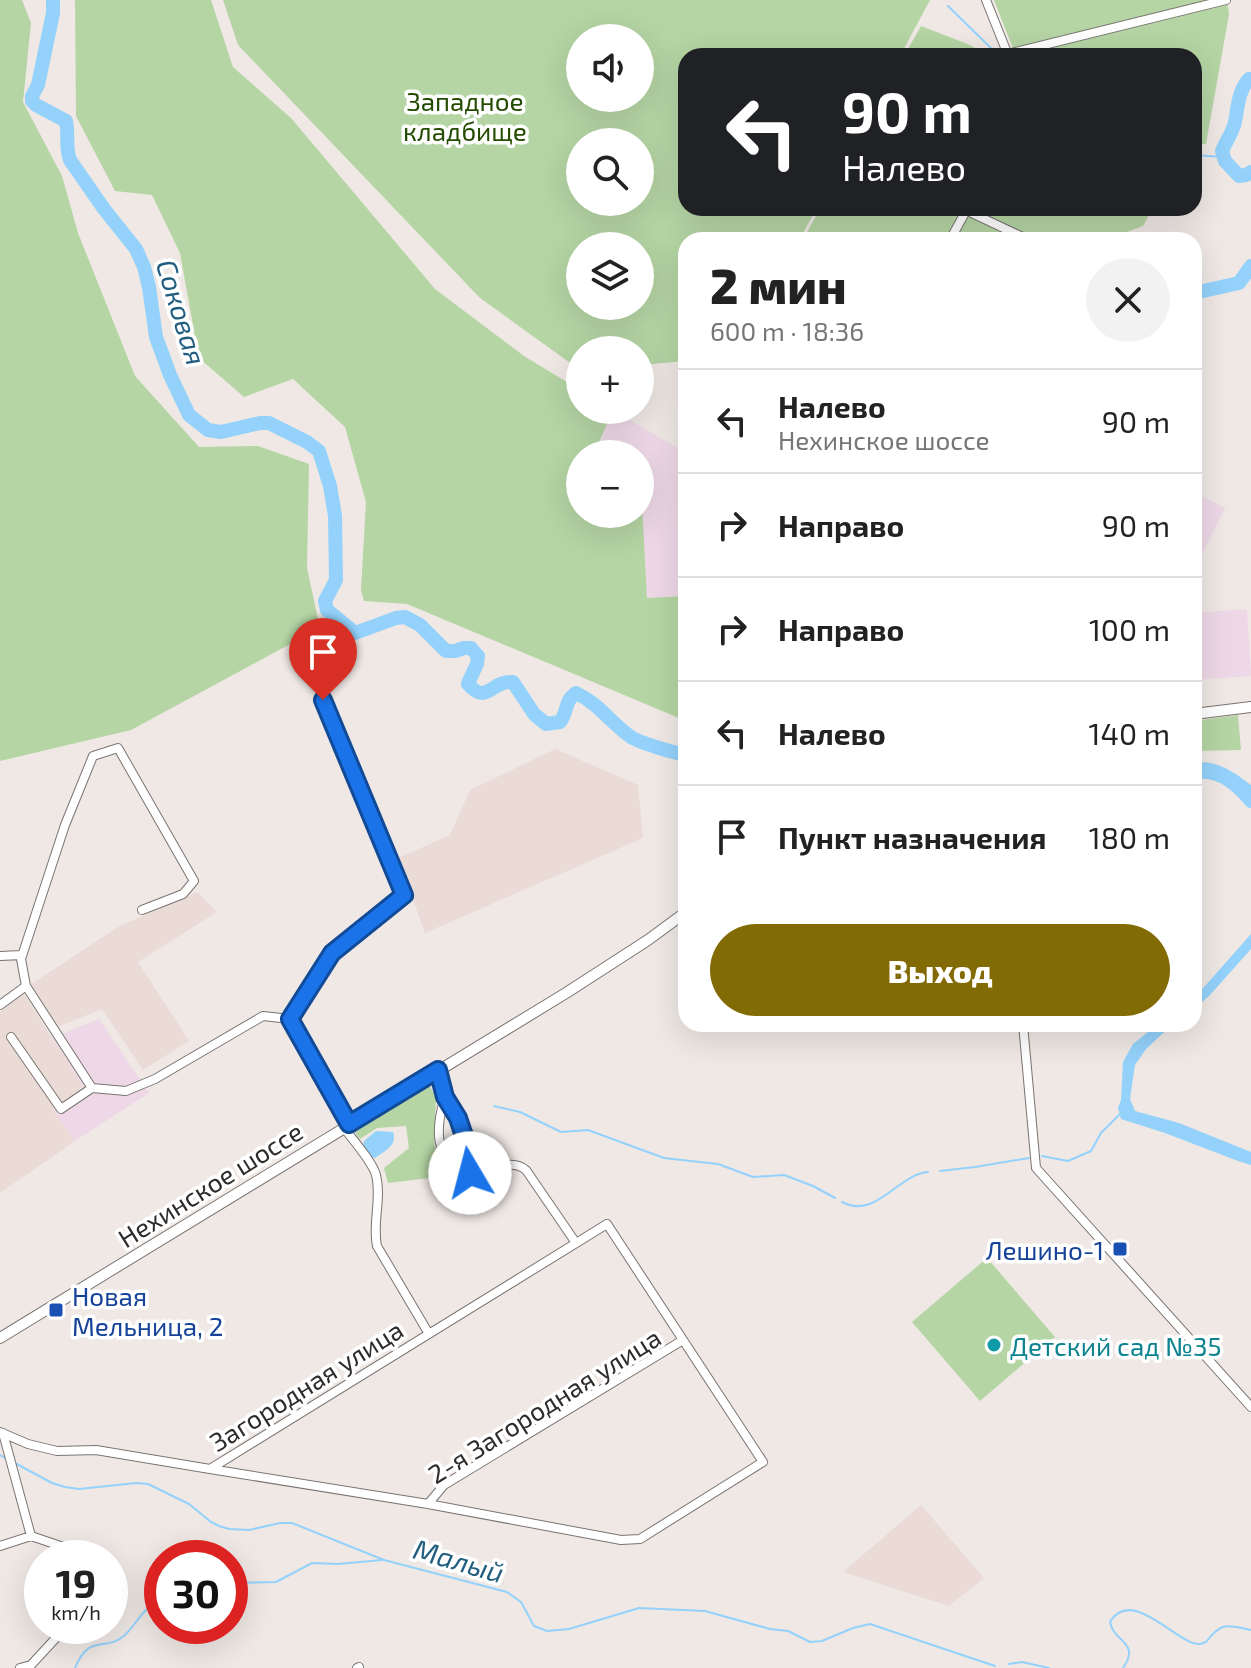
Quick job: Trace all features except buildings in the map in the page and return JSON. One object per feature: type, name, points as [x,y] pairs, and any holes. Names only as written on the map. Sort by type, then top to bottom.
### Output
[{"type":"main road","points":[[1202,713],[1251,707]]},
{"type":"main road","name":"Нехинское шоссе","points":[[0,1338],[598,973],[678,918]]},
{"type":"street","points":[[986,0],[1005,48]]},
{"type":"street","points":[[1036,48],[1226,0]]},
{"type":"street","points":[[979,216],[1012,232]]},
{"type":"street","points":[[290,1019],[332,953],[404,895],[321,694]]},
{"type":"street","points":[[92,1088],[26,986],[22,955],[65,825],[93,756],[118,748],[194,881],[183,894],[142,910]]},
{"type":"street","points":[[0,956],[22,955]]},
{"type":"street","points":[[0,1005],[26,986]]},
{"type":"street","points":[[11,1037],[61,1109],[92,1088],[126,1091],[155,1079],[263,1016],[290,1019]]},
{"type":"street","points":[[290,1019],[346,1126],[376,1174],[377,1246],[429,1334]]},
{"type":"street","points":[[1024,1032],[1036,1168],[1251,1407]]},
{"type":"street","points":[[438,1070],[445,1097],[472,1151],[470,1173]]},
{"type":"street","points":[[445,1097],[438,1125],[439,1143],[454,1167],[480,1173],[511,1163],[521,1165],[576,1243]]},
{"type":"street","name":"Загородная улица","points":[[2,1432],[28,1444],[57,1451],[96,1450],[210,1469],[607,1224],[683,1340]]},
{"type":"street","points":[[210,1469],[428,1504],[621,1540],[640,1539],[763,1462],[683,1340]]},
{"type":"street","name":"2-я Загородная улица","points":[[428,1504],[444,1485],[683,1340]]},
{"type":"street","points":[[2,1432],[31,1536]]},
{"type":"street","points":[[0,1546],[31,1536],[43,1540]]},
{"type":"street","points":[[20,1668],[31,1665],[50,1644]]},
{"type":"shaded area","points":[[607,424],[637,424],[678,448],[678,596],[647,598],[643,528],[654,528],[654,440],[600,440]]},
{"type":"shaded area","points":[[1202,496],[1225,508],[1202,554]]},
{"type":"shaded area","points":[[1247,609],[1251,676],[1202,679],[1202,612]]},
{"type":"shaded area","points":[[555,749],[638,785],[643,838],[425,933],[398,858],[450,835],[470,790]]},
{"type":"shaded area","points":[[197,892],[217,912],[138,962],[189,1041],[143,1070],[102,1009],[57,1027],[30,985],[118,927]]},
{"type":"shaded area","points":[[23,993],[84,1088],[52,1109],[75,1141],[0,1193],[0,1012]]},
{"type":"shaded area","points":[[99,1019],[149,1093],[75,1141],[52,1109],[84,1088],[52,1038]]},
{"type":"shaded area","points":[[921,1505],[984,1578],[949,1606],[843,1572]]},
{"type":"green space","points":[[0,0],[22,0],[31,23],[23,102],[62,176],[78,233],[135,376],[199,447],[258,446],[309,464],[307,568],[320,628],[131,730],[0,761]]},
{"type":"green space","points":[[75,0],[211,0],[233,67],[291,118],[435,289],[524,356],[566,382],[566,424],[607,424],[600,440],[566,440],[566,528],[643,528],[647,598],[678,596],[678,718],[407,604],[364,601],[361,590],[366,502],[345,427],[293,379],[244,397],[199,358],[180,253],[152,195],[115,191],[76,116]]},
{"type":"green space","name":"Западное кладбище","points":[[223,0],[930,0],[904,48],[678,48],[678,216],[812,216],[804,232],[678,232],[678,362],[654,364],[654,336],[566,336],[566,360],[480,298],[238,45]]},
{"type":"green space","points":[[994,0],[1227,0],[1229,14],[1206,144],[1202,144],[1202,48],[1013,48]]},
{"type":"green space","points":[[921,26],[975,48],[909,48]]},
{"type":"green space","points":[[816,216],[1149,216],[1143,226],[1127,232],[807,232]]},
{"type":"green space","points":[[1238,715],[1241,750],[1202,751],[1202,720]]},
{"type":"green space","points":[[429,1085],[436,1097],[434,1145],[451,1167],[447,1176],[388,1183],[384,1168],[409,1148],[406,1126],[377,1128],[360,1139],[353,1130]]},
{"type":"green space","points":[[987,1258],[1055,1337],[980,1401],[912,1322]]},
{"type":"water","points":[[1202,762],[1221,766],[1251,785],[1251,801],[1237,787],[1213,772],[1202,773]]},
{"type":"water","points":[[1251,934],[1251,949],[1202,1002],[1202,989]]},
{"type":"water","points":[[1148,1032],[1164,1032],[1146,1049],[1135,1065],[1130,1099],[1135,1111],[1179,1123],[1251,1152],[1251,1165],[1121,1119],[1118,1108],[1123,1062],[1133,1044]]},
{"type":"water","points":[[376,1131],[393,1132],[394,1141],[375,1158],[368,1156],[363,1147],[364,1141]]},
{"type":"waterway","name":"Соковая","points":[[53,0],[53,13],[32,101],[66,121],[70,160],[136,249],[149,287],[156,337],[189,415],[208,430],[221,432],[269,423],[319,451],[335,516],[336,580],[325,601],[327,610],[355,633],[405,617],[420,625],[446,651],[471,648],[478,656],[468,684],[474,690],[485,693],[506,682],[513,682],[534,714],[546,724],[560,722],[576,693],[631,737],[678,753]]},
{"type":"waterway","points":[[948,6],[991,48]]},
{"type":"waterway","points":[[1251,79],[1243,89],[1234,126],[1222,151],[1225,161],[1239,176],[1251,172]]},
{"type":"waterway","points":[[1202,156],[1223,157]]},
{"type":"waterway","points":[[1202,291],[1239,283],[1251,266]]},
{"type":"waterway","points":[[1202,772],[1226,778],[1251,801]]},
{"type":"waterway","points":[[494,1106],[520,1112],[561,1132],[588,1130],[664,1158],[718,1164],[753,1177],[784,1175],[835,1198]]},
{"type":"waterway","points":[[1042,1156],[1068,1161],[1091,1151],[1101,1133],[1120,1114]]},
{"type":"waterway","points":[[940,1171],[1029,1158]]},
{"type":"waterway","points":[[842,1202],[854,1206],[866,1205],[907,1180],[928,1172]]},
{"type":"waterway","name":"Малый","points":[[0,1455],[7,1459]]},
{"type":"waterway","name":"Малый","points":[[13,1462],[65,1487],[79,1489],[148,1484],[189,1504],[211,1522],[229,1529],[249,1530],[292,1523],[384,1560],[507,1592],[521,1602],[534,1626],[547,1631],[569,1629],[639,1608],[705,1611],[788,1631],[810,1642],[822,1641],[870,1624],[995,1666]]},
{"type":"waterway","points":[[248,1583],[276,1582],[312,1563],[382,1560]]},
{"type":"waterway","name":"Малый","points":[[1123,1668],[1128,1659],[1128,1648],[1110,1622],[1118,1613],[1128,1610],[1140,1612],[1197,1644],[1206,1642],[1226,1626],[1251,1630]]},
{"type":"waterway","points":[[75,1668],[86,1650],[118,1640],[144,1612]]},
{"type":"waterway","name":"Малый","points":[[1009,1664],[1022,1662],[1049,1668]]},
{"type":"place","name":"Лешино-1","points":[[1120,1249]]},
{"type":"place","name":"Новая Мельница, 2","points":[[56,1310]]},
{"type":"place","name":"Детский сад №35","points":[[994,1345]]},
{"type":"route","points":[[323,700],[404,895],[332,953],[290,1019],[349,1124],[438,1070],[445,1097],[472,1151],[470,1173]]}]
